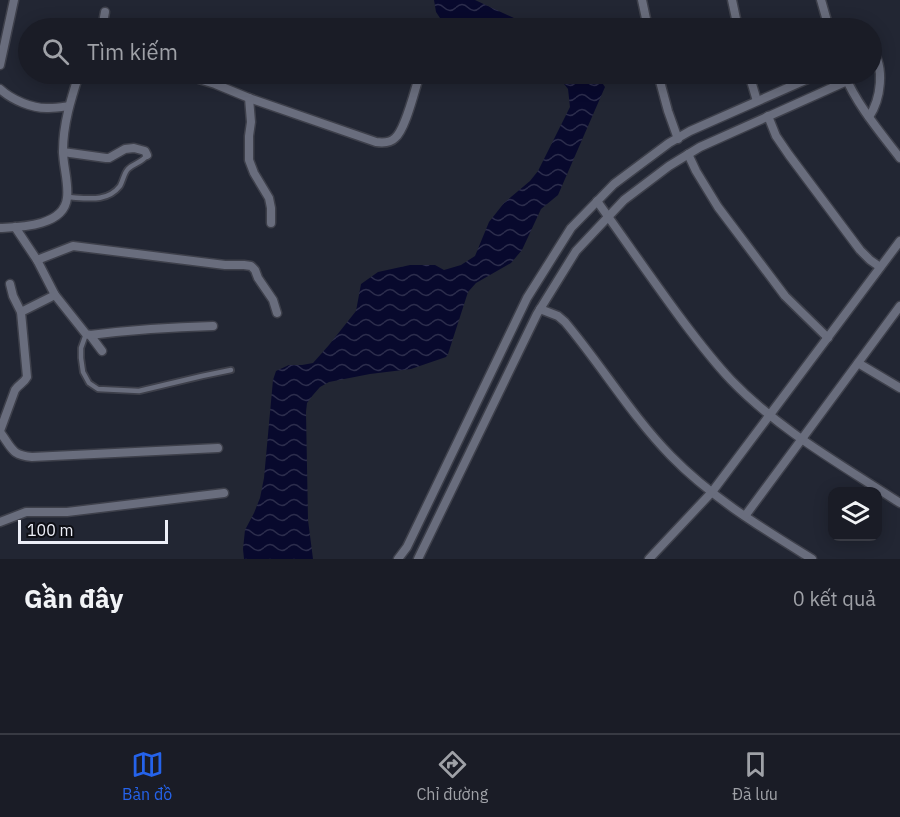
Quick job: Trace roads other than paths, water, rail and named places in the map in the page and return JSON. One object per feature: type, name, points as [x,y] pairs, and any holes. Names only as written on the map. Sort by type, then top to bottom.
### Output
[{"type":"street","points":[[0,65],[14,0]]},
{"type":"street","points":[[642,0],[646,18]]},
{"type":"street","points":[[732,0],[736,18]]},
{"type":"street","points":[[821,0],[827,18]]},
{"type":"street","points":[[104,18],[105,12]]},
{"type":"street","points":[[0,228],[30,226],[47,221],[63,209],[67,197],[63,152],[64,127],[76,84]]},
{"type":"street","points":[[215,84],[376,142],[386,143],[396,138],[404,124],[417,84]]},
{"type":"street","points":[[661,84],[678,138]]},
{"type":"street","points":[[752,84],[757,100]]},
{"type":"street","points":[[399,559],[407,547],[527,298],[566,235],[618,181],[678,138],[795,84]]},
{"type":"street","points":[[418,559],[540,309],[581,244],[624,200],[669,166],[688,154],[832,84]]},
{"type":"street","points":[[850,84],[869,117],[900,158]]},
{"type":"street","points":[[869,117],[875,109],[879,84]]},
{"type":"street","points":[[0,89],[6,95],[40,108],[69,106]]},
{"type":"street","points":[[249,98],[251,122],[249,160],[268,198],[271,208],[270,223]]},
{"type":"street","points":[[768,116],[776,136],[817,193],[860,250],[880,267]]},
{"type":"street","points":[[63,152],[109,158],[125,149],[134,148],[145,151],[147,155]]},
{"type":"street","points":[[688,154],[714,200],[785,296],[828,338]]},
{"type":"street","points":[[597,201],[672,307],[731,381],[784,427],[900,503]]},
{"type":"street","points":[[15,227],[37,260],[55,295],[102,351]]},
{"type":"street","points":[[649,559],[712,492],[900,242]]},
{"type":"street","points":[[37,260],[73,246],[225,265],[251,266],[273,300],[277,313]]},
{"type":"street","points":[[10,284],[21,312],[27,377],[25,382],[15,390],[0,432],[14,453],[32,457],[218,448]]},
{"type":"street","points":[[21,312],[55,295]]},
{"type":"street","points":[[745,516],[900,306]]},
{"type":"street","points":[[540,309],[558,316],[565,322],[613,386],[671,456],[712,492],[812,559]]},
{"type":"street","points":[[88,335],[184,326],[213,326]]},
{"type":"street","points":[[858,363],[900,388]]},
{"type":"street","points":[[0,522],[27,512],[67,512],[224,493]]},
{"type":"street","points":[[422,514],[437,520]]},
{"type":"lane","points":[[67,197],[96,199],[106,197],[115,192],[128,170],[144,160],[147,155]]},
{"type":"lane","points":[[88,335],[81,348],[83,372],[89,383],[98,389],[139,391],[231,370]]},
{"type":"water","points":[[434,0],[475,0],[514,18],[440,18],[436,12]]},
{"type":"water","points":[[564,84],[603,84],[605,87],[558,195],[541,209],[522,250],[511,263],[476,283],[468,292],[446,357],[411,369],[329,382],[320,387],[307,403],[308,520],[313,559],[244,559],[245,530],[260,498],[264,478],[273,380],[276,371],[289,365],[313,363],[356,311],[361,284],[378,272],[410,265],[435,265],[444,270],[461,265],[475,256],[489,222],[504,203],[538,171],[570,107],[568,89]]}]
